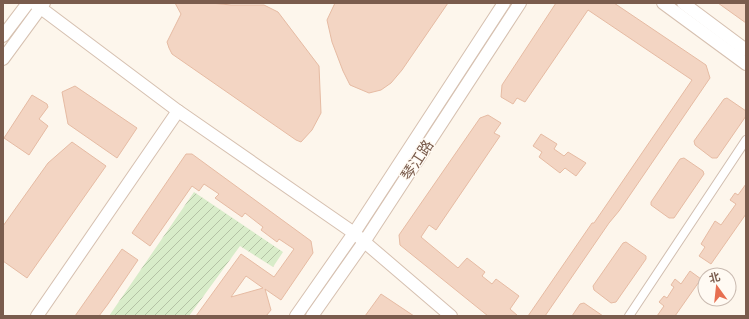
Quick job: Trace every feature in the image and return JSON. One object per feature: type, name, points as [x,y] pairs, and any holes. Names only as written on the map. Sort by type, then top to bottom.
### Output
[{"type":"main road","points":[[3,36],[28,3]]},
{"type":"main road","name":"琴江路","points":[[296,316],[354,233],[504,3]]},
{"type":"main road","name":"琴江路","points":[[312,316],[364,242],[520,3]]},
{"type":"main road","points":[[663,3],[746,64]]},
{"type":"main road","points":[[682,3],[746,50]]},
{"type":"main road","points":[[3,59],[39,5],[178,111],[354,233],[451,316]]},
{"type":"main road","points":[[37,316],[178,111]]},
{"type":"street","points":[[629,316],[746,140]]},
{"type":"green space","points":[[194,192],[283,252],[273,267],[240,246],[189,316],[109,316]]},
{"type":"building","points":[[175,3],[264,5],[278,12],[319,66],[321,113],[312,130],[301,142],[172,54],[167,42],[181,14]]},
{"type":"building","points":[[335,3],[448,3],[402,70],[391,83],[381,90],[369,93],[350,85],[332,42],[327,20]]},
{"type":"building","points":[[556,3],[614,3],[706,65],[710,78],[545,316],[528,316],[692,80],[588,10],[525,102],[517,98],[513,104],[501,97],[502,85]]},
{"type":"building","points":[[718,3],[746,3],[746,23]]},
{"type":"building","points":[[75,86],[137,128],[117,158],[68,124],[62,92]]},
{"type":"building","points":[[32,95],[47,104],[48,107],[39,119],[48,126],[29,155],[4,138]]},
{"type":"building","points":[[727,98],[746,111],[746,116],[717,158],[712,158],[695,145],[694,141],[724,99]]},
{"type":"building","points":[[488,115],[501,123],[494,133],[500,136],[436,230],[429,225],[421,237],[458,268],[467,258],[485,272],[482,276],[492,284],[496,279],[519,296],[510,309],[518,316],[488,316],[400,245],[399,235],[480,118]]},
{"type":"building","points":[[541,134],[557,144],[554,149],[564,156],[568,152],[586,163],[576,176],[565,168],[560,173],[539,157],[542,152],[533,146]]},
{"type":"building","points":[[72,142],[106,166],[27,278],[3,261],[3,226],[48,163]]},
{"type":"building","points":[[186,154],[192,154],[311,241],[313,253],[281,300],[265,289],[271,310],[266,316],[196,316],[241,254],[274,277],[294,249],[279,239],[277,242],[261,230],[263,227],[245,213],[242,217],[215,198],[219,194],[204,184],[199,191],[192,186],[150,246],[132,233]],"holes":[[[246,276],[263,288],[231,297]]]},
{"type":"building","points":[[684,158],[703,171],[704,174],[674,218],[669,218],[651,205],[651,202],[680,159]]},
{"type":"building","points":[[746,184],[746,214],[711,264],[699,256],[705,247],[701,244],[715,221],[721,225],[736,204],[730,200],[735,193],[738,195]]},
{"type":"building","points":[[626,242],[646,256],[646,259],[616,302],[611,303],[594,290],[593,286],[623,243]]},
{"type":"building","points":[[122,249],[138,260],[108,304],[99,316],[75,316]]},
{"type":"building","points":[[690,271],[697,276],[697,285],[675,316],[657,316],[664,306],[659,302],[664,296],[667,298],[674,287],[671,285],[675,279],[681,284]]},
{"type":"building","points":[[381,294],[414,316],[365,316]]},
{"type":"building","points":[[584,303],[603,316],[572,316],[580,304]]}]
